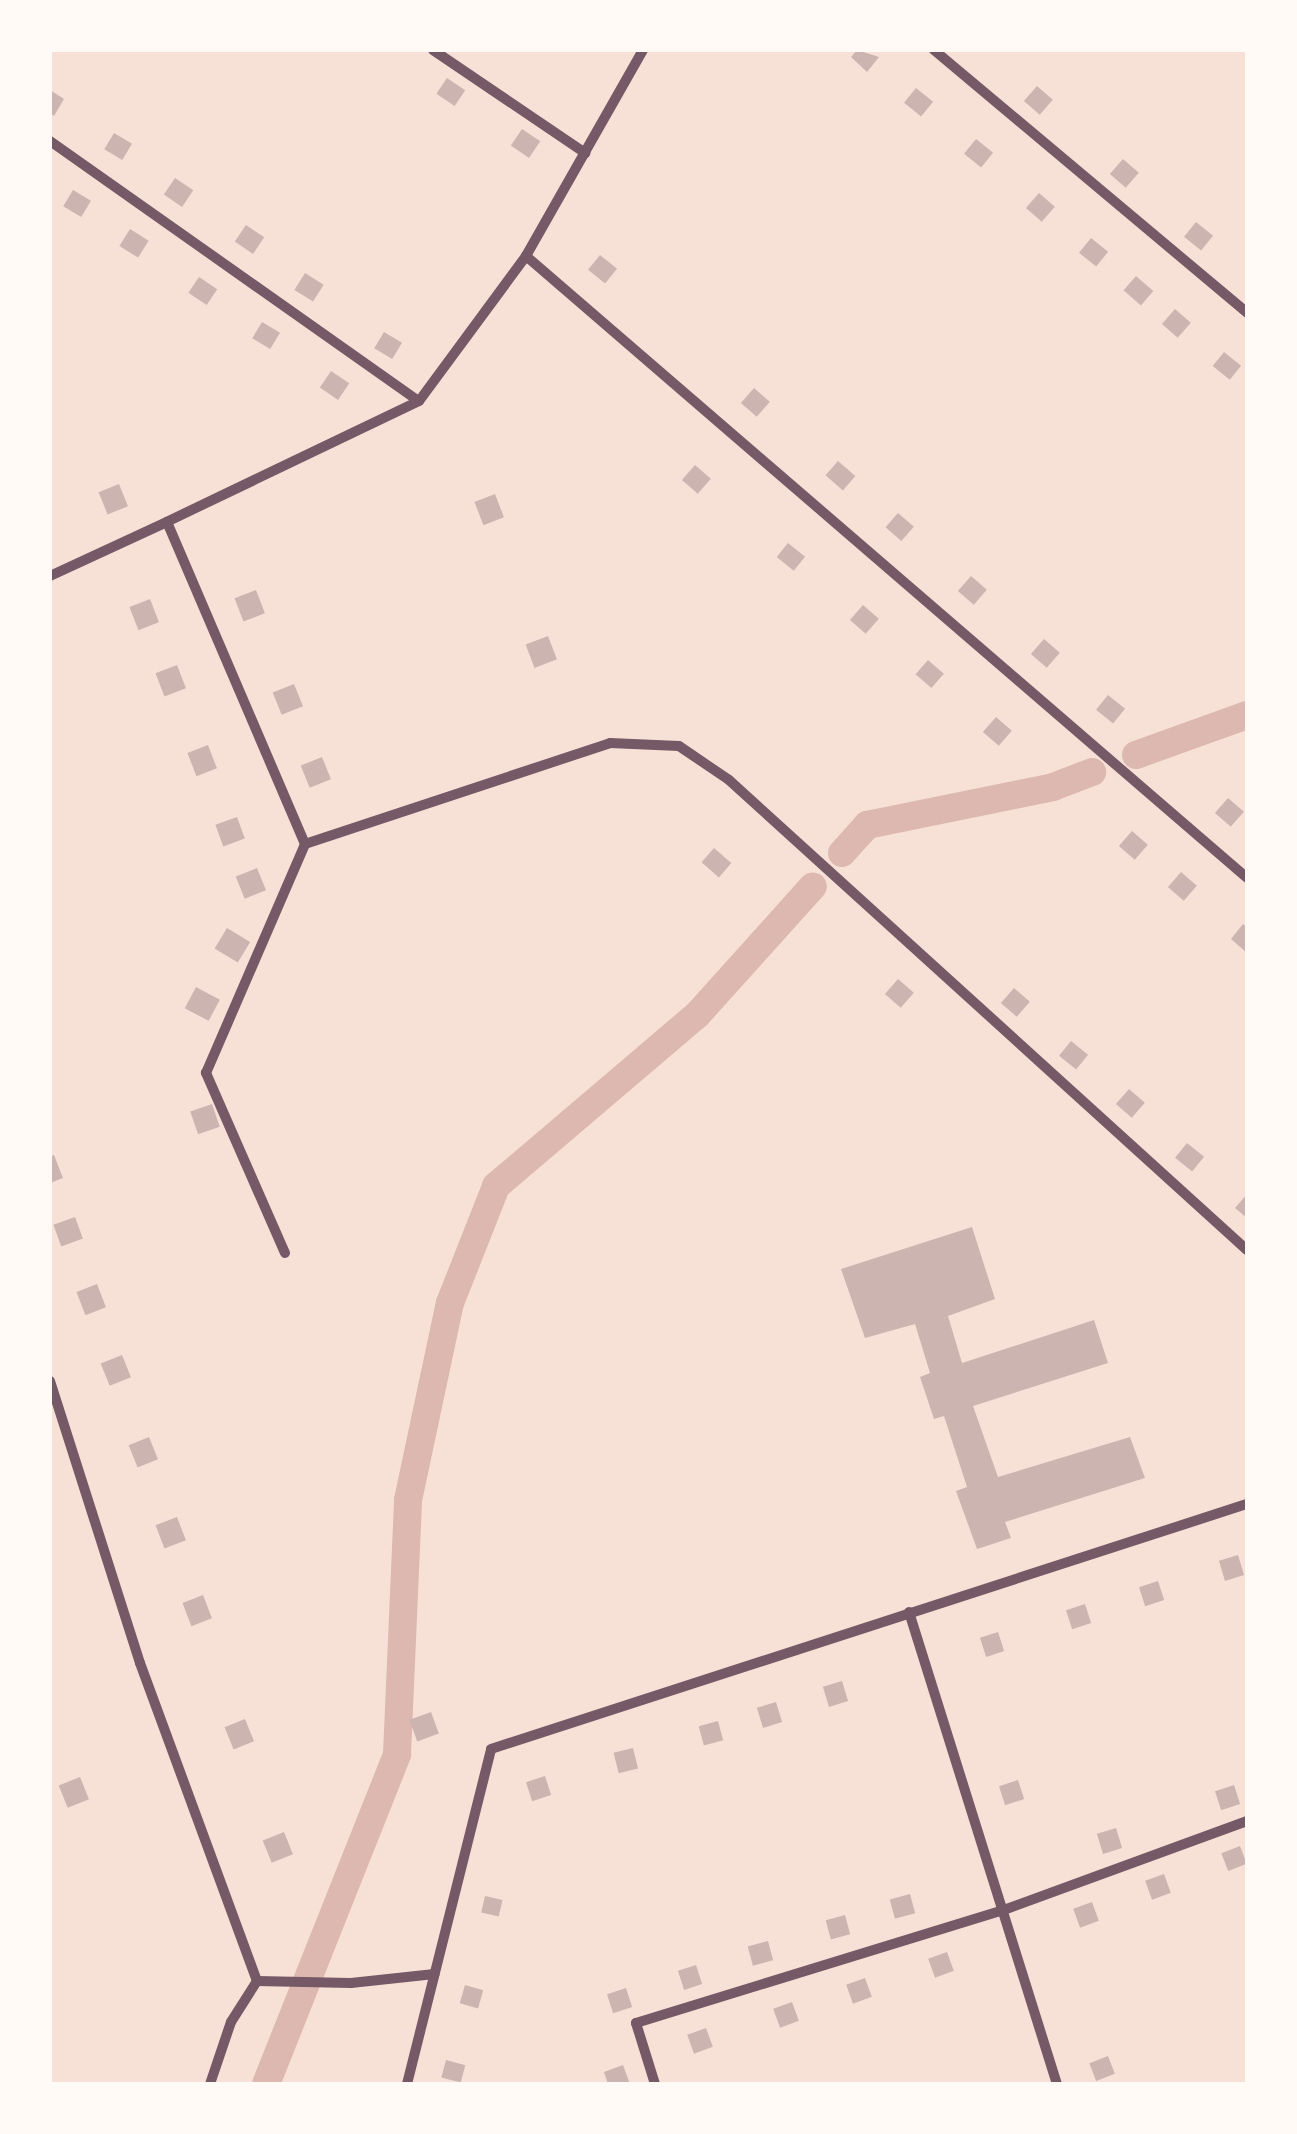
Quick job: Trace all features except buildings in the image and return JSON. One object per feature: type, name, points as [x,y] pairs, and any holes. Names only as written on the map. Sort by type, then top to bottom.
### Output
[{"type":"street","points":[[433,50],[584,153]]},
{"type":"street","points":[[50,576],[419,401],[526,256],[643,50]]},
{"type":"street","points":[[934,50],[1247,313]]},
{"type":"street","points":[[50,141],[419,401]]},
{"type":"street","points":[[526,256],[1247,878]]},
{"type":"street","points":[[167,522],[305,844],[206,1073],[285,1253]]},
{"type":"street","points":[[305,844],[610,743],[679,746],[729,780],[1247,1250]]},
{"type":"street","points":[[50,1381],[140,1663],[257,1981]]},
{"type":"street","points":[[407,2084],[491,1749],[1247,1504]]},
{"type":"street","points":[[909,1612],[1058,2084]]},
{"type":"street","points":[[656,2084],[636,2024],[1001,1911],[1247,1822]]},
{"type":"street","points":[[257,1981],[351,1984],[436,1974]]},
{"type":"street","points":[[210,2084],[231,2022],[257,1981]]},
{"type":"waterway","points":[[1136,755],[1247,715]]},
{"type":"waterway","points":[[842,853],[867,825],[1053,787],[1092,772]]},
{"type":"waterway","points":[[266,2084],[397,1754],[408,1500],[450,1303],[496,1186],[697,1015],[813,886]]}]
